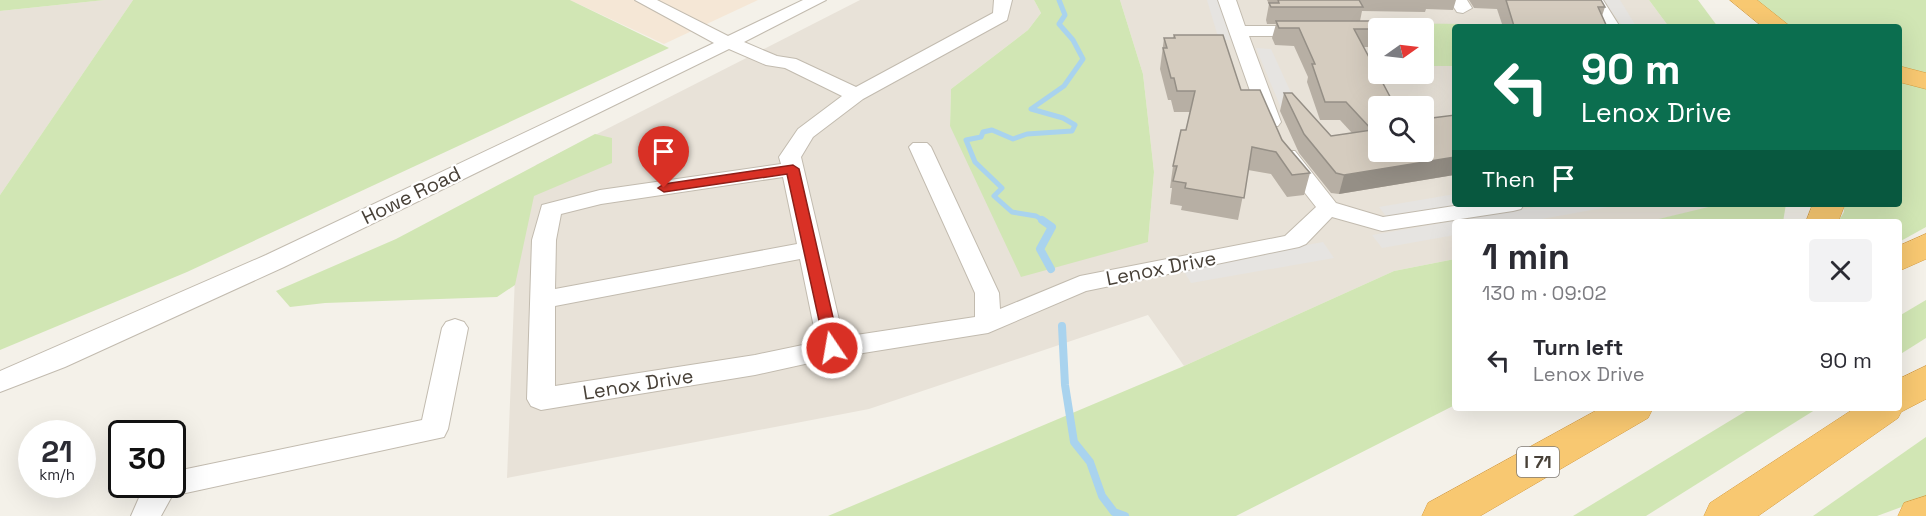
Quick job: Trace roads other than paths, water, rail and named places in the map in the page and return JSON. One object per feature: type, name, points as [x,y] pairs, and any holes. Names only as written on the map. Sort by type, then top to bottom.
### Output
[{"type":"highway","points":[[1722,0],[1742,24]]},
{"type":"highway","points":[[1742,0],[1775,24]]},
{"type":"highway","points":[[1902,75],[1926,81]]},
{"type":"highway","points":[[1902,258],[1926,245]]},
{"type":"highway","points":[[1902,396],[1926,380]]},
{"type":"highway","points":[[1491,488],[1599,411]]},
{"type":"highway","name":"I 71","points":[[1443,516],[1629,411]]},
{"type":"highway","points":[[1725,516],[1880,411]]},
{"type":"highway","points":[[1919,516],[1926,514]]},
{"type":"street","points":[[644,0],[736,38]]},
{"type":"street","points":[[676,0],[774,60],[789,63],[856,95]]},
{"type":"street","name":"Howe Road","points":[[2,383],[274,261],[817,0]]},
{"type":"street","points":[[832,348],[790,157],[806,133],[856,95],[1001,16],[1003,0]]},
{"type":"street","points":[[1227,0],[1276,135],[1287,156],[1328,208],[1382,224],[1493,207]]},
{"type":"street","points":[[1594,0],[1609,24]]},
{"type":"street","points":[[1239,31],[1320,32]]},
{"type":"street","points":[[920,147],[987,293],[988,324]]},
{"type":"street","name":"Lenox Drive","points":[[793,169],[600,197],[550,210],[544,240],[541,399],[755,365],[832,348],[988,324],[1080,284],[1291,242],[1298,239],[1328,208]]},
{"type":"street","points":[[543,300],[811,249]]},
{"type":"street","points":[[186,481],[434,429],[455,328]]},
{"type":"street","points":[[146,516],[154,498]]},
{"type":"waterway","points":[[1044,221],[1036,216],[1012,212],[994,196],[1002,188],[975,162],[966,140],[981,137],[983,132],[992,130],[1013,139],[1027,134],[1072,131],[1075,125],[1063,118],[1031,109],[1064,86],[1083,59],[1073,40],[1059,24],[1065,15],[1059,0]]},
{"type":"waterway","points":[[1042,220],[1052,227],[1040,249],[1051,269]]},
{"type":"waterway","points":[[1062,326],[1065,385],[1074,442],[1090,462],[1102,496],[1114,512],[1125,516]]}]
